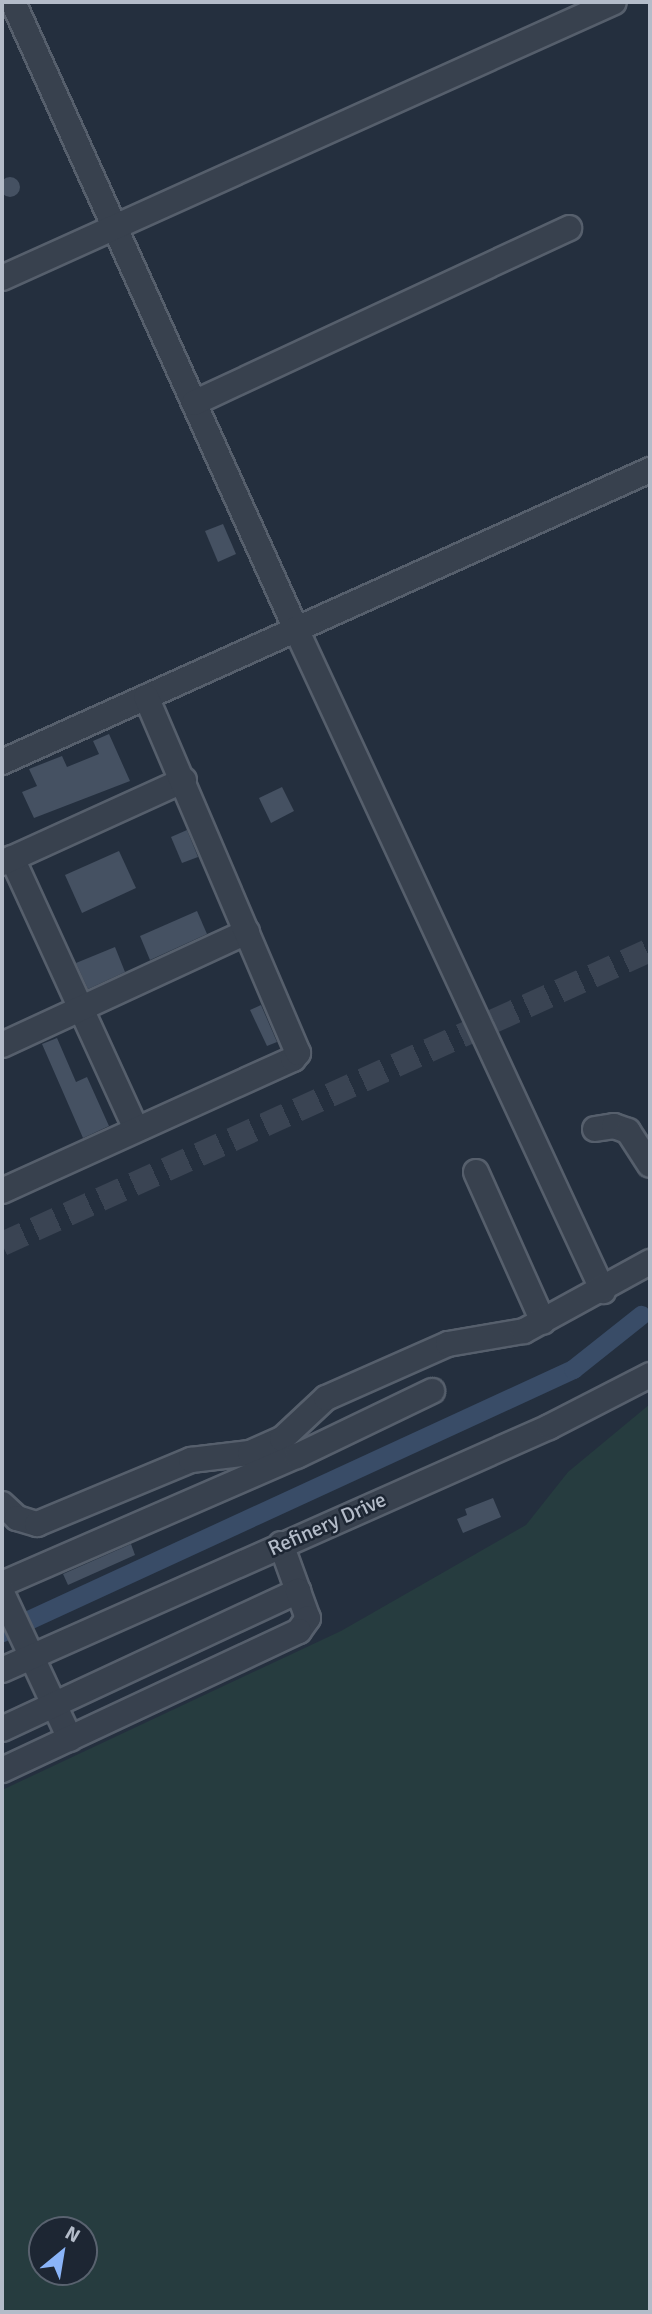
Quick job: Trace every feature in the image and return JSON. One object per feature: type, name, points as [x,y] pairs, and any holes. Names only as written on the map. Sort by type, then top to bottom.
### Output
[{"type":"street","points":[[13,2],[296,629],[603,1291]]},
{"type":"street","points":[[2,278],[614,2]]},
{"type":"street","points":[[194,403],[569,228]]},
{"type":"street","points":[[2,762],[650,470]]},
{"type":"street","points":[[2,1191],[296,1056],[299,1048],[146,697]]},
{"type":"street","points":[[136,1129],[83,1008],[7,860],[184,780]]},
{"type":"street","points":[[2,1045],[247,932]]},
{"type":"street","points":[[595,1129],[614,1126],[628,1130],[650,1165]]},
{"type":"street","points":[[476,1172],[543,1322]]},
{"type":"street","points":[[2,1504],[17,1518],[37,1524],[191,1460],[250,1453],[282,1439],[326,1398],[448,1344],[500,1337],[543,1322],[603,1291],[650,1262]]},
{"type":"street","name":"Refinery Drive","points":[[2,1670],[25,1651],[281,1544],[549,1427],[650,1375]]},
{"type":"street","points":[[70,1739],[25,1651],[4,1594],[432,1391]]},
{"type":"street","points":[[2,1770],[299,1631],[308,1618],[281,1544]]},
{"type":"street","points":[[2,1729],[298,1591]]},
{"type":"green space","points":[[650,1404],[650,2312],[2,2312],[2,1790],[341,1631],[526,1525],[568,1472]]},
{"type":"building","points":[[10,177],[17,180],[20,187],[17,194],[10,197],[3,194],[0,187],[3,180]]},
{"type":"building","points":[[223,524],[236,554],[218,562],[205,531]]},
{"type":"building","points":[[109,734],[130,781],[34,818],[22,792],[37,786],[29,769],[62,756],[67,767],[99,754],[93,741]]},
{"type":"building","points":[[282,787],[294,811],[271,823],[259,798]]},
{"type":"building","points":[[187,830],[198,857],[182,863],[171,837]]},
{"type":"building","points":[[119,851],[136,888],[82,913],[65,875]]},
{"type":"building","points":[[197,911],[207,934],[150,960],[140,936]]},
{"type":"building","points":[[115,947],[125,972],[88,989],[76,963]]},
{"type":"building","points":[[261,1005],[277,1042],[267,1046],[250,1010]]},
{"type":"building","points":[[57,1038],[76,1082],[87,1077],[109,1126],[83,1138],[42,1044]]},
{"type":"building","points":[[493,1498],[501,1517],[463,1533],[457,1519],[467,1515],[465,1509]]},
{"type":"building","points":[[131,1544],[135,1555],[68,1585],[63,1574]]},
{"type":"waterway","points":[[2,1632],[573,1369],[641,1315]]},
{"type":"tunnel","points":[[2,1244],[650,950]]}]
